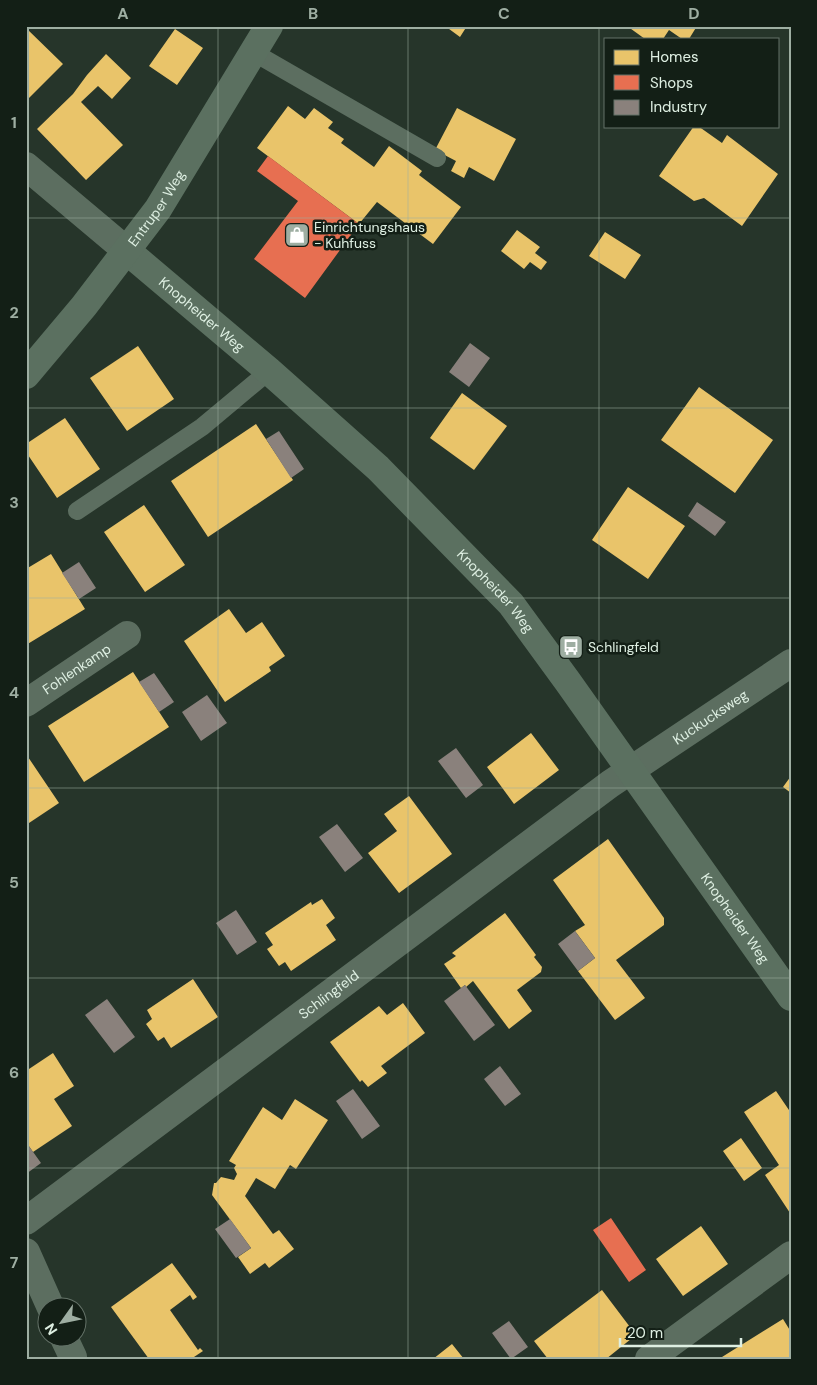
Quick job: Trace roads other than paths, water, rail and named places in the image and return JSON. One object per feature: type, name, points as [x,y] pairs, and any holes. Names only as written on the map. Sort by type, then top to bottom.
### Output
[{"type":"main road","name":"Entruper Weg","points":[[26,375],[127,251],[158,208],[269,26]]},
{"type":"main road","name":"Knopheider Weg","points":[[127,251],[269,371],[378,468],[510,604],[631,770],[791,997]]},
{"type":"street","points":[[26,166],[127,251]]},
{"type":"street","name":"Fohlenkamp","points":[[26,703],[127,636]]},
{"type":"street","name":"Kuckucksweg","points":[[631,770],[791,663]]},
{"type":"street","name":"Schlingfeld","points":[[26,1222],[631,770]]},
{"type":"street","points":[[26,1252],[47,1298]]},
{"type":"street","points":[[649,1359],[791,1255]]},
{"type":"lane","points":[[253,52],[436,158]]},
{"type":"lane","points":[[77,511],[202,427],[269,371]]},
{"type":"place","name":"Einrichtungshaus - Kuhfuss","points":[[297,235]]},
{"type":"place","name":"Schlingfeld","points":[[571,647]]}]
